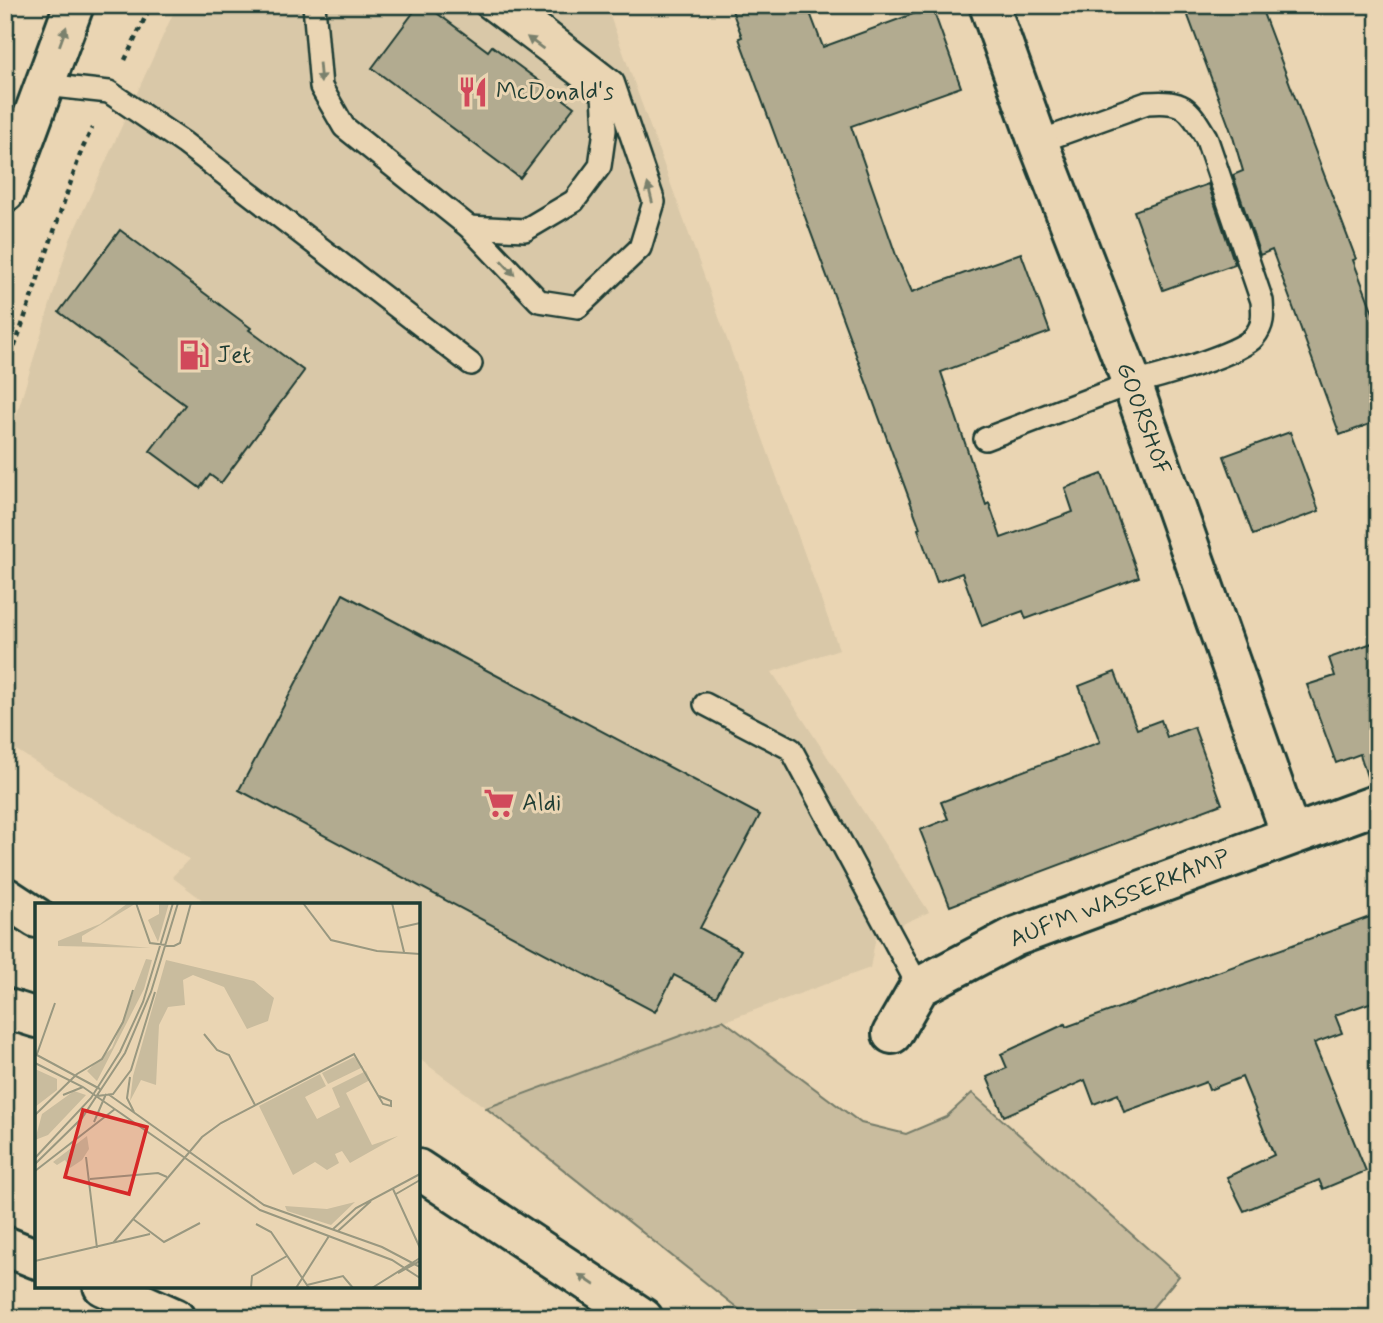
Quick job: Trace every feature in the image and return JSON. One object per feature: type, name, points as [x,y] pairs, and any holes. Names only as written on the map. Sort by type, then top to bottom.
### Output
[{"type":"main road","points":[[5,192],[74,5]]},
{"type":"main road","name":"GOORSHOF","points":[[989,5],[1038,142],[1132,383],[1291,835]]},
{"type":"main road","name":"AUF'M WASSERKAMP","points":[[919,987],[1014,937],[1378,804]]},
{"type":"main road","points":[[5,897],[35,917]]},
{"type":"main road","points":[[892,1034],[919,987]]},
{"type":"main road","points":[[5,1008],[35,1017]]},
{"type":"main road","points":[[420,1169],[643,1318]]},
{"type":"main road","points":[[5,1246],[35,1258]]},
{"type":"main road","points":[[108,1288],[175,1318]]},
{"type":"lane","points":[[314,5],[321,87],[344,127],[469,227],[539,301],[578,307],[640,248],[654,202],[613,82],[514,5]]},
{"type":"lane","points":[[469,227],[525,230],[574,201],[600,166],[605,130],[603,94],[485,5]]},
{"type":"lane","points":[[45,85],[109,93],[184,143],[471,364]]},
{"type":"lane","points":[[985,439],[1132,383],[1155,378],[1232,351],[1250,342],[1264,320],[1262,300],[1206,137],[1194,117],[1182,105],[1164,101],[1147,103],[1038,142]]},
{"type":"lane","points":[[705,704],[790,749],[919,987]]},
{"type":"path","points":[[5,375],[81,152],[151,5]]},
{"type":"shaded area","points":[[177,5],[606,5],[839,649],[772,672],[929,912],[876,936],[870,968],[486,1108],[420,1059],[420,903],[206,903],[172,877],[189,859],[5,743],[5,453],[69,242]]},
{"type":"shaded area","points":[[723,1020],[861,1123],[906,1134],[946,1117],[972,1093],[1179,1276],[1144,1318],[750,1318],[486,1108]]},
{"type":"building","name":"McDonald's","points":[[419,5],[426,5],[488,51],[492,46],[574,107],[520,178],[372,68]]},
{"type":"building","points":[[730,5],[807,5],[823,47],[932,7],[961,87],[851,126],[897,258],[912,292],[1021,253],[1050,332],[941,372],[986,505],[989,503],[1001,538],[1073,512],[1065,488],[1102,474],[1139,577],[1026,619],[1023,611],[982,626],[962,573],[937,582],[918,529],[920,528],[739,38],[742,37]]},
{"type":"building","points":[[1184,5],[1260,5],[1356,259],[1353,260],[1378,326],[1378,421],[1340,435],[1272,250],[1260,255],[1233,175],[1243,171],[1233,137]]},
{"type":"building","points":[[1208,184],[1235,264],[1163,290],[1134,211]]},
{"type":"building","points":[[120,230],[304,371],[221,483],[210,475],[200,488],[150,451],[185,405],[59,312]]},
{"type":"building","points":[[1290,432],[1319,511],[1253,535],[1224,456]]},
{"type":"building","name":"Aldi","points":[[343,594],[760,815],[700,928],[741,950],[716,997],[674,975],[655,1012],[239,790]]},
{"type":"building","points":[[1378,641],[1378,781],[1369,783],[1360,754],[1336,763],[1307,685],[1335,676],[1329,658]]},
{"type":"building","points":[[1115,672],[1137,729],[1161,720],[1167,737],[1194,727],[1222,804],[950,906],[920,830],[948,819],[941,802],[1100,742],[1079,686]]},
{"type":"building","points":[[1378,914],[1378,1000],[1335,1015],[1342,1033],[1314,1043],[1366,1171],[1323,1189],[1319,1180],[1244,1211],[1227,1177],[1274,1155],[1242,1077],[1209,1090],[1206,1082],[1124,1112],[1118,1094],[1094,1104],[1085,1080],[1004,1116],[987,1077],[1007,1068],[1001,1054],[1065,1024],[1066,1027]]},
{"type":"place","name":"McDonald's","points":[[473,92]]},
{"type":"place","name":"Jet","points":[[194,355]]},
{"type":"place","name":"Aldi","points":[[499,803]]}]
